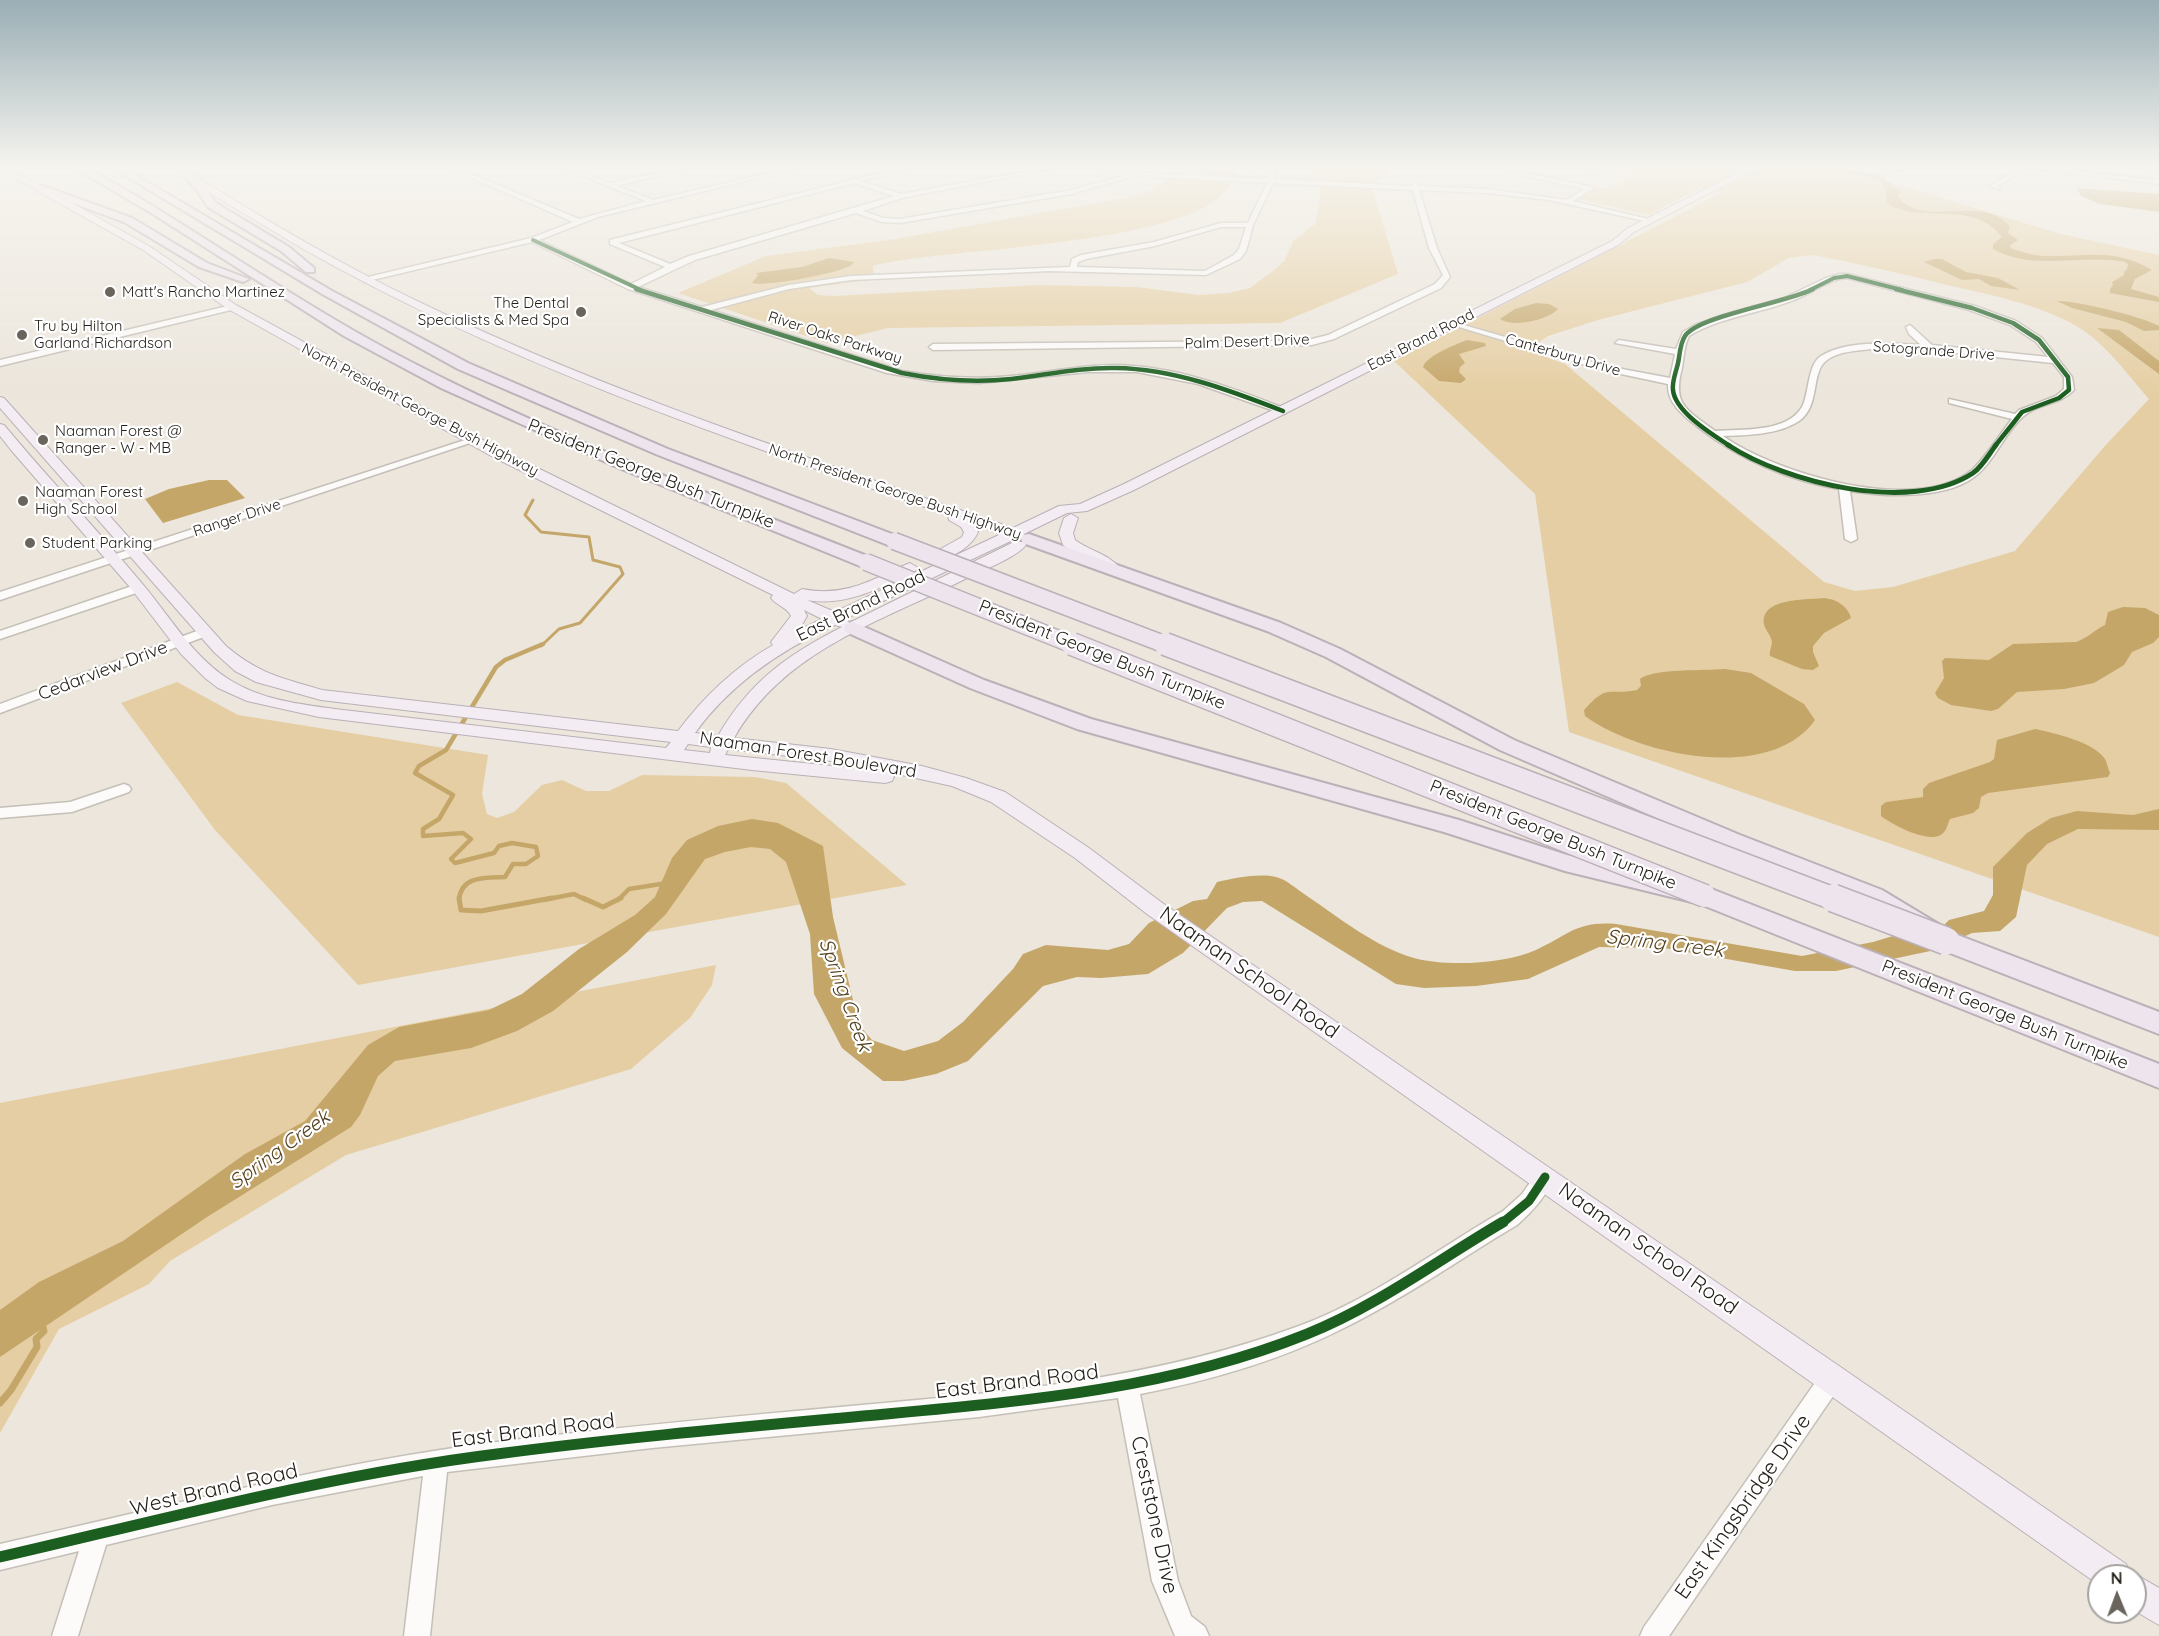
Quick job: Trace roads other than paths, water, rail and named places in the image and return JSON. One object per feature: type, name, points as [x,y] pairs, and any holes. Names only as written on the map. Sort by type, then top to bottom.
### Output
[{"type":"highway","points":[[167,243],[204,265],[276,289]]},
{"type":"highway","name":"President George Bush Turnpike","points":[[202,243],[388,355],[511,416],[623,464],[2159,1076]]},
{"type":"highway","name":"President George Bush Turnpike","points":[[243,243],[328,294],[463,366],[663,452],[2159,1023]]},
{"type":"highway","points":[[276,243],[297,258],[327,285],[328,294]]},
{"type":"highway","points":[[1021,537],[1274,627],[1333,653],[1507,744],[1732,841],[1873,896],[1946,941]]},
{"type":"highway","points":[[853,628],[977,684],[1084,724],[1451,826],[1565,863],[1706,896]]},
{"type":"main road","name":"North President George Bush Highway","points":[[136,243],[232,306],[474,440],[729,569],[835,617],[853,628]]},
{"type":"main road","name":"North President George Bush Highway","points":[[301,243],[367,280],[428,310],[564,370],[1021,537]]},
{"type":"main road","name":"East Brand Road","points":[[672,753],[701,712],[721,690],[769,652],[835,617],[1077,513],[1614,243]]},
{"type":"main road","name":"Naaman Forest Boulevard","points":[[0,401],[5,415],[135,551],[220,649],[241,667],[262,678],[398,714]]},
{"type":"main road","name":"Naaman Forest Boulevard","points":[[0,428],[114,559],[198,662],[223,683],[241,692],[304,710],[398,714],[518,727],[683,736],[831,755],[922,772],[958,782],[998,797],[1034,821]]},
{"type":"main road","points":[[769,652],[796,623],[799,616],[795,608],[730,575],[729,569],[814,597],[831,599],[849,596],[958,546],[968,539],[971,531],[966,524],[931,506]]},
{"type":"main road","points":[[1077,513],[1066,533],[1068,542],[1080,551],[1102,560],[1113,569]]},
{"type":"main road","name":"East Brand Road","points":[[714,758],[741,712],[766,683],[793,661],[853,628],[952,581],[1021,537]]},
{"type":"main road","points":[[304,710],[321,695]]},
{"type":"main road","name":"Naaman Forest Boulevard","points":[[518,727],[672,753],[903,780],[965,796],[1034,821]]},
{"type":"main road","name":"Naaman School Road","points":[[1034,821],[1082,852],[1154,908],[1545,1177],[2097,1564]]},
{"type":"street","points":[[367,280],[519,243]]},
{"type":"street","name":"River Oaks Parkway","points":[[540,243],[631,287],[905,375],[988,380],[1061,371],[1115,368],[1191,378],[1283,411]]},
{"type":"street","points":[[616,243],[670,267]]},
{"type":"street","points":[[631,287],[647,281],[670,267],[739,243]]},
{"type":"street","points":[[1073,269],[1075,261],[1084,257],[1157,243]]},
{"type":"street","points":[[702,309],[789,287],[851,278],[1073,269],[1199,275],[1238,257],[1245,243]]},
{"type":"street","name":"Palm Desert Drive","points":[[933,347],[1312,342],[1331,337],[1438,286],[1446,275],[1431,243]]},
{"type":"street","points":[[1846,276],[1994,315],[2032,334],[2068,377],[2069,390],[2059,398],[2029,408],[2016,417],[1975,472],[1953,484],[1936,489],[1898,491],[1844,486],[1800,476],[1766,464],[1737,450],[1713,434],[1678,403],[1673,391],[1680,352],[1684,337],[1697,327],[1791,299],[1834,277],[1846,276]]},
{"type":"street","points":[[0,363],[232,306]]},
{"type":"street","name":"Canterbury Drive","points":[[1455,322],[1605,368],[1674,380]]},
{"type":"street","points":[[1910,327],[1912,332],[1931,349]]},
{"type":"street","points":[[1619,343],[1680,352]]},
{"type":"street","points":[[1113,345],[1115,368]]},
{"type":"street","name":"Sotogrande Drive","points":[[1713,434],[1777,427],[1798,418],[1807,405],[1818,364],[1834,353],[1878,346],[2056,361]]},
{"type":"street","points":[[1952,401],[2016,417]]},
{"type":"street","name":"Ranger Drive","points":[[0,596],[474,440]]},
{"type":"street","points":[[1844,486],[1851,539]]},
{"type":"street","points":[[0,635],[138,588]]},
{"type":"street","name":"Cedarview Drive","points":[[0,709],[205,632]]},
{"type":"street","points":[[0,813],[72,807],[124,789]]},
{"type":"street","name":"East Brand Road","points":[[437,1462],[605,1440],[976,1406],[1127,1386],[1176,1376],[1224,1363],[1307,1334],[1351,1312],[1510,1218],[1529,1201],[1545,1177]]},
{"type":"street","name":"East Kingsbridge Drive","points":[[1653,1636],[1832,1378]]},
{"type":"street","name":"Creststone Drive","points":[[1127,1386],[1165,1581],[1182,1625],[1196,1636]]},
{"type":"street","points":[[417,1636],[437,1462]]},
{"type":"street","name":"West Brand Road","points":[[0,1557],[361,1474],[437,1462]]},
{"type":"street","points":[[65,1636],[96,1536]]},
{"type":"water","points":[[2013,243],[2009,246],[2013,249],[2041,256],[2100,255],[2125,258],[2152,270],[2135,279],[2131,289],[2159,297],[2159,302],[2110,293],[2112,282],[2124,275],[2127,269],[2128,264],[2125,262],[2092,259],[2041,261],[2025,259],[2009,256],[1993,249],[1993,244]]},
{"type":"water","points":[[829,258],[854,262],[845,268],[819,275],[772,283],[752,283],[758,275],[756,273],[802,267]]},
{"type":"water","points":[[1942,259],[1966,272],[1998,278],[2020,290],[1991,286],[1979,279],[1962,280],[1924,262]]},
{"type":"water","points":[[2057,301],[2078,303],[2125,314],[2151,322],[2159,326],[2159,330],[2144,331],[2126,322],[2072,308]]},
{"type":"water","points":[[1536,303],[1549,304],[1558,309],[1530,322],[1513,323],[1500,319],[1515,309]]},
{"type":"water","points":[[2097,328],[2119,330],[2159,361],[2159,374]]},
{"type":"water","points":[[1467,340],[1485,343],[1486,346],[1459,354],[1465,363],[1460,367],[1459,372],[1466,379],[1461,383],[1439,381],[1423,367],[1430,358]]},
{"type":"water","points":[[209,480],[227,480],[245,498],[163,523],[145,499],[169,489]]},
{"type":"water","points":[[1824,598],[1841,604],[1851,618],[1824,633],[1813,646],[1819,666],[1813,670],[1802,669],[1770,656],[1772,642],[1764,624],[1765,615],[1770,609],[1777,604]]},
{"type":"water","points":[[2123,607],[2145,608],[2159,615],[2159,637],[2153,643],[2132,652],[2124,665],[2094,683],[2064,689],[2017,692],[1998,709],[1991,711],[1951,705],[1938,698],[1935,693],[1944,678],[1942,661],[1945,658],[1989,660],[2013,644],[2076,642],[2105,625],[2108,612]]},
{"type":"water","points":[[1725,669],[1751,673],[1804,704],[1815,720],[1794,740],[1768,752],[1736,757],[1703,757],[1637,742],[1608,730],[1585,716],[1584,710],[1598,696],[1608,692],[1637,690],[1641,686],[1640,679],[1647,675]]},
{"type":"water","points":[[2035,729],[2073,739],[2100,753],[2110,773],[2108,777],[1988,793],[1981,797],[1979,808],[1973,813],[1950,819],[1945,831],[1939,836],[1922,836],[1912,833],[1881,816],[1881,806],[1886,802],[1923,797],[1923,789],[1929,783],[1994,759],[1997,740]]},
{"type":"water","name":"Spring Creek","points":[[2159,809],[2159,830],[2078,829],[2047,844],[2027,865],[2016,917],[2000,931],[1972,933],[1935,950],[1836,971],[1795,971],[1664,948],[1599,947],[1528,979],[1476,986],[1424,988],[1396,984],[1262,901],[1243,902],[1227,908],[1183,953],[1148,974],[1101,978],[1077,977],[1043,986],[968,1061],[936,1074],[903,1081],[883,1081],[842,1048],[814,994],[810,934],[786,862],[770,849],[751,847],[725,852],[705,859],[666,914],[627,952],[553,1011],[517,1031],[471,1048],[395,1061],[378,1076],[360,1115],[351,1127],[207,1217],[0,1357],[0,1310],[39,1282],[123,1241],[245,1154],[305,1121],[368,1045],[399,1027],[489,1010],[522,994],[579,949],[635,915],[655,897],[672,858],[687,840],[718,826],[752,819],[778,823],[823,846],[833,917],[859,1025],[872,1040],[904,1051],[938,1041],[963,1022],[1013,969],[1023,954],[1046,945],[1108,950],[1129,944],[1149,923],[1193,901],[1207,899],[1217,882],[1247,876],[1280,878],[1385,947],[1427,961],[1475,963],[1523,955],[1573,930],[1602,924],[1616,924],[1802,956],[1893,936],[1939,930],[1949,920],[1984,911],[1993,895],[1993,867],[2027,833],[2051,818],[2077,811],[2133,815]]},
{"type":"waterway","points":[[533,500],[525,515],[541,532],[589,537],[593,560],[620,567],[623,574],[580,623],[559,629],[541,646]]},
{"type":"waterway","points":[[459,899],[464,886],[469,882],[483,878],[505,877],[513,864],[526,864],[538,856],[536,847],[512,843],[499,846],[494,853],[455,863],[451,859],[471,839],[463,833],[423,836],[423,829],[439,819],[453,795],[415,773],[419,766],[446,750],[496,667],[505,660],[543,644]]},
{"type":"waterway","points":[[619,899],[629,889],[667,883]]},
{"type":"waterway","points":[[543,900],[574,894],[586,900]]},
{"type":"waterway","points":[[459,899],[461,910],[481,911],[552,898]]},
{"type":"waterway","points":[[583,898],[603,907],[619,899]]},
{"type":"waterway","points":[[0,1403],[11,1390],[37,1347],[36,1339],[44,1331],[43,1327],[38,1327]]},
{"type":"place","name":"Matt's Rancho Martinez","points":[[110,292]]},
{"type":"place","name":"The Dental Specialists & Med Spa","points":[[581,312]]},
{"type":"place","name":"Tru by Hilton Garland Richardson","points":[[22,335]]},
{"type":"place","name":"Naaman Forest @ Ranger - W - MB","points":[[43,440]]},
{"type":"place","name":"Naaman Forest High School","points":[[23,501]]},
{"type":"place","name":"Student Parking","points":[[30,543]]}]
